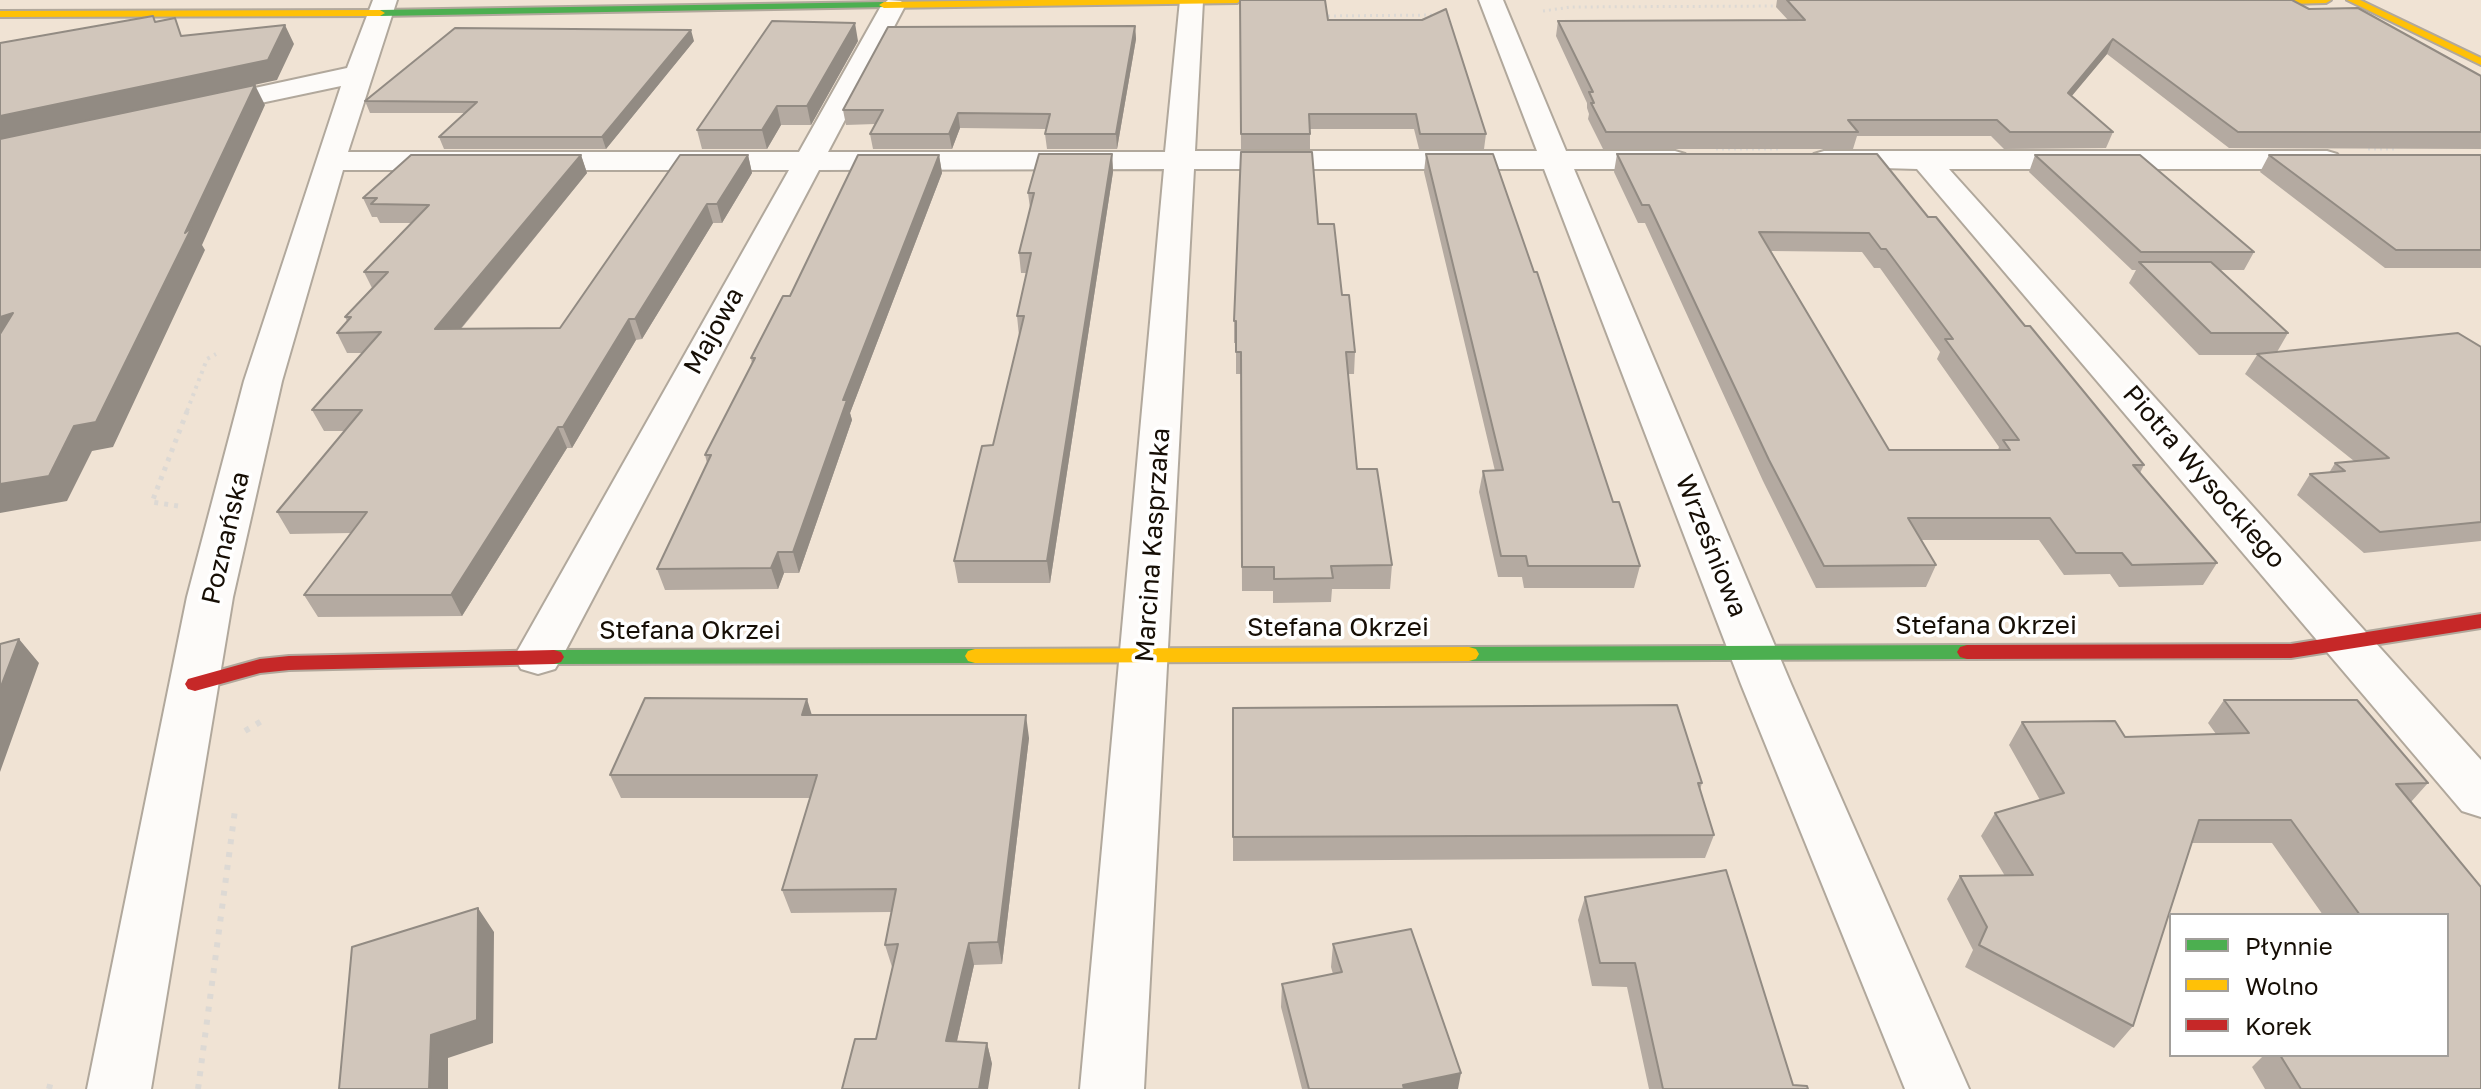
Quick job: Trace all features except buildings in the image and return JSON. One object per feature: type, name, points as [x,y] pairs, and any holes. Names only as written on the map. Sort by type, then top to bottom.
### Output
[{"type":"street","points":[[0,6],[146,0]]},
{"type":"street","points":[[551,0],[707,7]]},
{"type":"street","points":[[0,14],[382,6],[512,13],[707,7],[1237,0]]},
{"type":"street","points":[[2119,0],[2161,3],[2326,0]]},
{"type":"street","points":[[2352,0],[2481,62]]},
{"type":"street","name":"Marcina Kasprzaka","points":[[1112,1089],[1146,655],[1191,1]]},
{"type":"street","name":"Poznańska","points":[[119,1089],[210,597],[263,381],[382,6]]},
{"type":"street","name":"Majowa","points":[[538,657],[893,6]]},
{"type":"street","name":"Wrześniowa","points":[[1493,7],[1754,652],[1937,1089]]},
{"type":"street","points":[[171,114],[358,74]]},
{"type":"street","points":[[1793,154],[1925,160],[2354,154]]},
{"type":"street","points":[[333,161],[1557,160],[1706,155]]},
{"type":"street","name":"Piotra Wysockiego","points":[[1925,160],[2481,796]]},
{"type":"street","name":"Stefana Okrzei","points":[[195,684],[260,666],[538,657],[2291,651],[2481,621]]},
{"type":"path","points":[[1625,0],[1629,6]]},
{"type":"path","points":[[1322,16],[1493,7],[1789,6]]},
{"type":"path","points":[[2354,154],[2402,149]]},
{"type":"path","points":[[1706,155],[1793,154]]},
{"type":"path","points":[[187,507],[152,502],[207,359],[220,352]]},
{"type":"path","points":[[243,746],[260,666]]},
{"type":"path","points":[[198,1089],[237,793]]},
{"type":"path","points":[[49,1089],[52,1075]]},
{"type":"traffic: fast","points":[[380,13],[884,5]]},
{"type":"traffic: fast","points":[[1469,654],[1967,652]]},
{"type":"traffic: fast","points":[[554,657],[975,656]]},
{"type":"traffic: slow","points":[[884,5],[1237,0]]},
{"type":"traffic: slow","points":[[2119,0],[2209,3],[2326,0]]},
{"type":"traffic: slow","points":[[2352,0],[2481,62]]},
{"type":"traffic: slow","points":[[0,14],[380,13]]},
{"type":"traffic: slow","points":[[975,656],[1469,654]]},
{"type":"traffic: jam","points":[[1967,652],[2291,651],[2481,621]]},
{"type":"traffic: jam","points":[[195,684],[260,666],[289,663],[554,657]]}]
